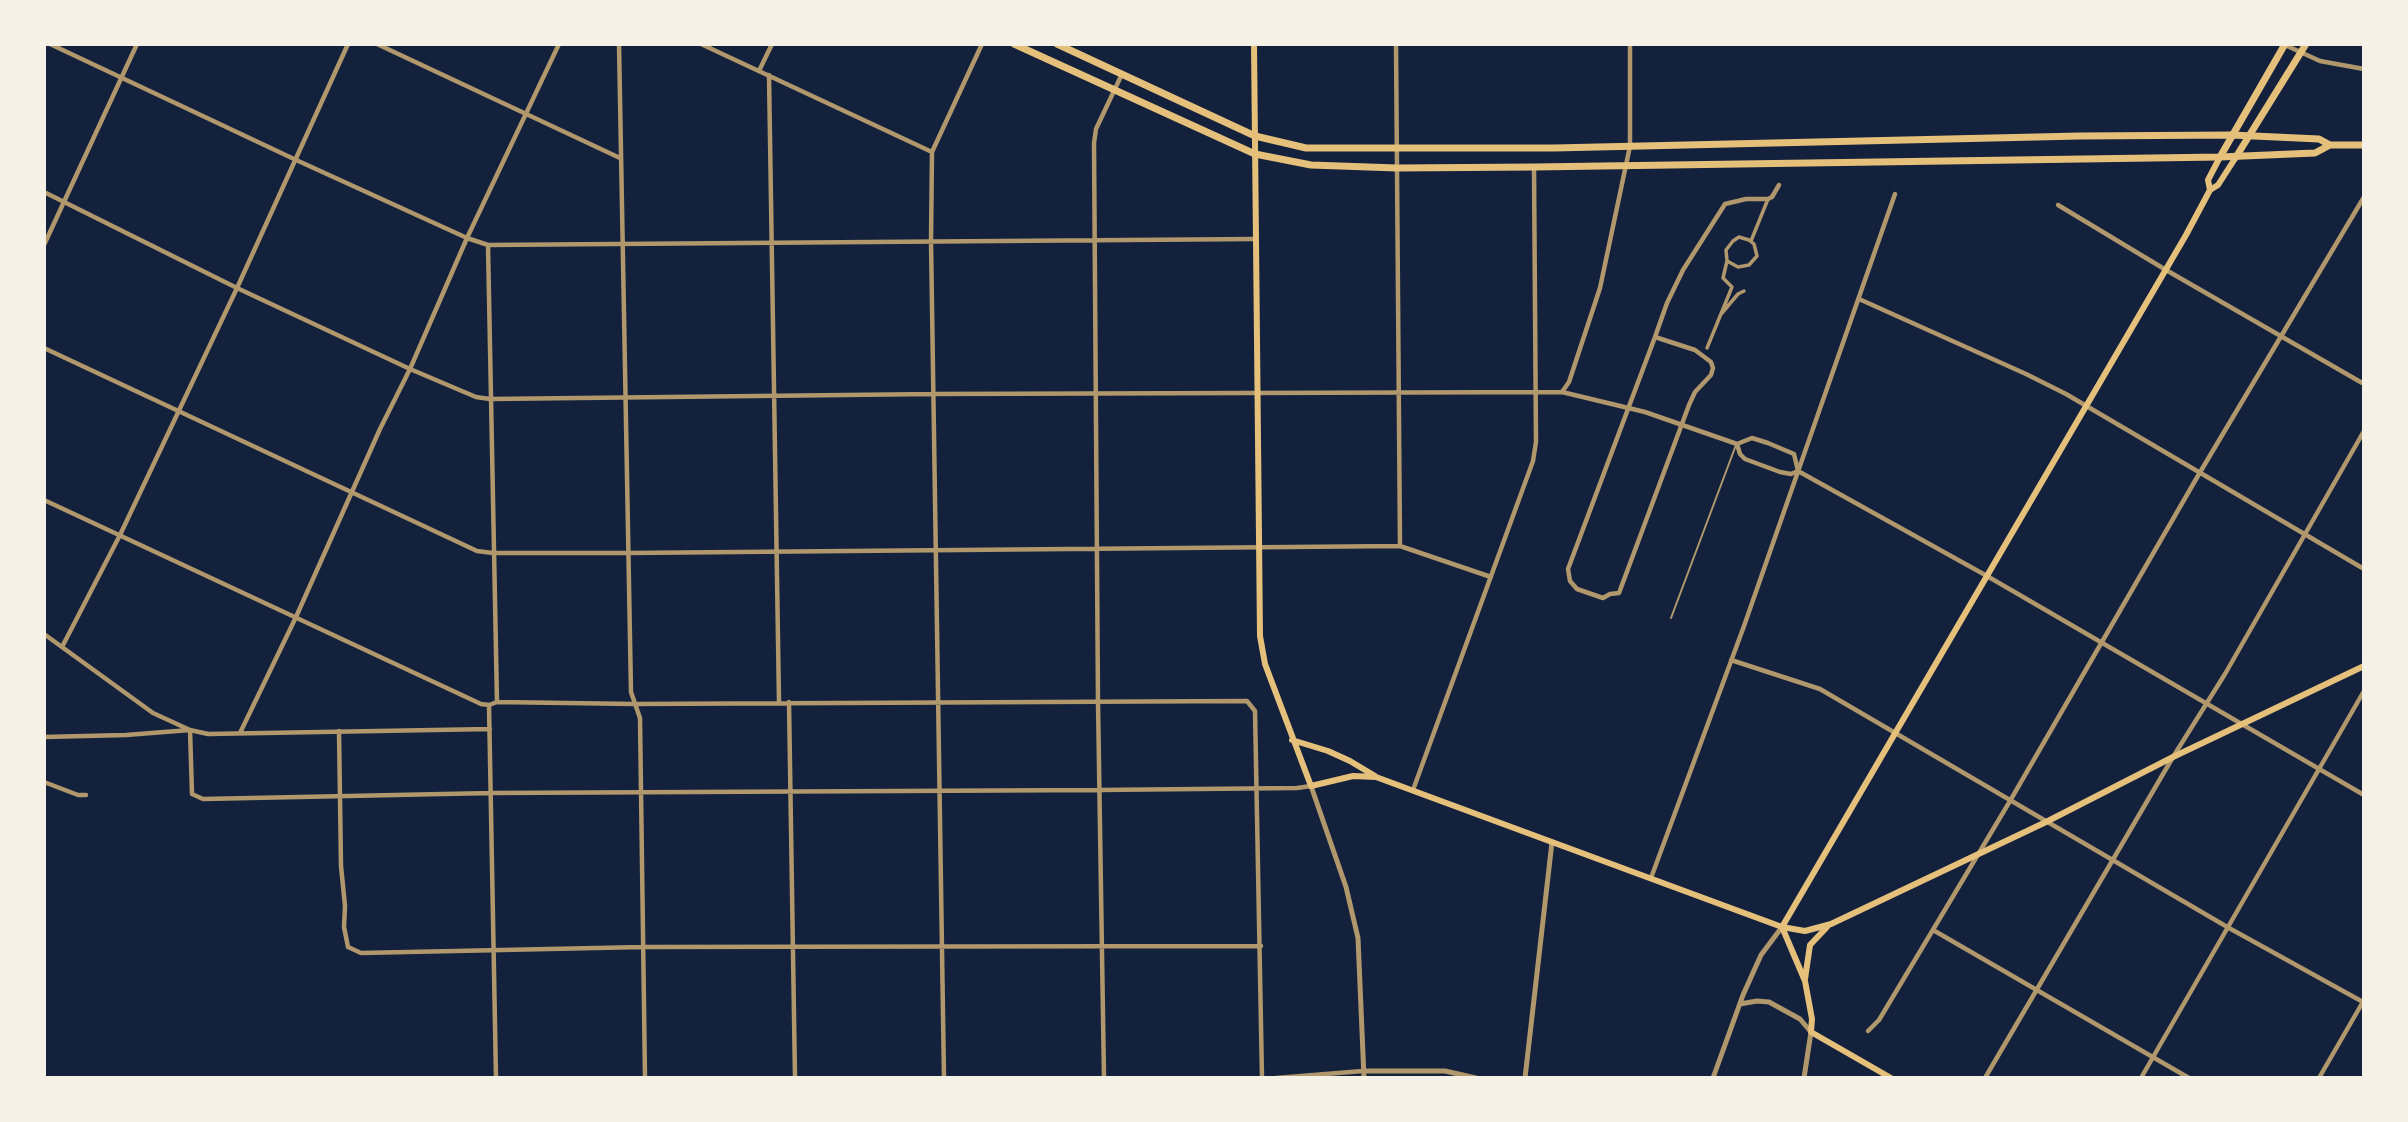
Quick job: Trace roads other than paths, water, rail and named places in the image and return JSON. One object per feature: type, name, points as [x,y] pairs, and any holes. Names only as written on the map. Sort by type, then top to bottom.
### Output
[{"type":"main road","points":[[1014,44],[1255,154],[1311,165],[1398,168],[1534,167],[2236,157],[2315,153],[2330,145],[2364,145]]},
{"type":"main road","points":[[1057,44],[1255,136],[1306,148],[1630,146],[2232,135],[2319,139],[2330,145]]},
{"type":"main road","points":[[1254,44],[1258,548],[1262,652],[1311,786],[1353,776],[1376,777]]},
{"type":"main road","points":[[2210,190],[2208,180],[2285,44]]},
{"type":"main road","points":[[1782,927],[2166,270],[2210,190],[2218,185],[2251,136],[2306,44]]},
{"type":"main road","points":[[1292,740],[1328,751],[1376,777],[1782,927],[1805,930],[1831,924],[2364,666]]},
{"type":"main road","points":[[1805,981],[1810,945],[1831,924]]},
{"type":"main road","points":[[1782,927],[1805,981],[1810,1000],[1811,1032],[1891,1078]]},
{"type":"street","points":[[50,44],[294,159],[467,238],[488,245],[1255,239]]},
{"type":"street","points":[[44,245],[137,44]]},
{"type":"street","points":[[62,647],[120,535],[348,44]]},
{"type":"street","points":[[377,44],[621,158]]},
{"type":"street","points":[[240,733],[559,44]]},
{"type":"street","points":[[619,44],[631,692],[639,718],[645,1078]]},
{"type":"street","points":[[701,44],[932,152]]},
{"type":"street","points":[[759,71],[772,44]]},
{"type":"street","points":[[944,1078],[931,241],[932,152],[982,44]]},
{"type":"street","points":[[1396,44],[1400,546]]},
{"type":"street","points":[[1562,392],[1569,382],[1600,288],[1630,146],[1630,44]]},
{"type":"street","points":[[2285,44],[2320,61],[2364,69]]},
{"type":"street","points":[[1104,1078],[1094,143],[1096,129],[1122,74]]},
{"type":"street","points":[[769,75],[779,702]]},
{"type":"street","points":[[1413,790],[1533,461],[1536,442],[1534,167]]},
{"type":"street","points":[[1751,241],[1768,199],[1779,185]]},
{"type":"street","points":[[44,192],[237,288],[410,369],[477,397],[1562,392],[1629,408],[1737,444],[1752,438],[1796,456],[1798,471]]},
{"type":"street","points":[[1651,878],[1731,660],[1895,194]]},
{"type":"street","points":[[1868,1031],[1879,1020],[2010,801],[2199,474],[2364,197]]},
{"type":"street","points":[[1655,337],[1695,349],[1711,362],[1713,368],[1711,375],[1695,392],[1619,593],[1602,598],[1577,589],[1570,581],[1568,569],[1667,303],[1725,204],[1746,199],[1768,199]]},
{"type":"street","points":[[2058,205],[2364,384]]},
{"type":"street","points":[[1721,315],[1738,294],[1744,291],[1732,287],[1723,278],[1727,261],[1726,250],[1732,241],[1739,237],[1751,241],[1757,251],[1753,262],[1744,267],[1727,261]]},
{"type":"street","points":[[488,245],[498,702]]},
{"type":"street","points":[[1707,348],[1732,287]]},
{"type":"street","points":[[1858,299],[2026,374],[2087,406],[2364,569]]},
{"type":"street","points":[[44,348],[477,551],[1400,546],[1490,577]]},
{"type":"street","points":[[1985,1078],[2306,535],[2364,431]]},
{"type":"street","points":[[1737,444],[1745,459],[1780,472],[1791,474],[1798,471]]},
{"type":"street","points":[[1798,471],[1987,576],[2364,795]]},
{"type":"street","points":[[44,500],[481,705],[498,702],[634,704],[1242,699],[1251,703],[1255,711],[1258,789],[1262,1078]]},
{"type":"street","points":[[44,634],[153,713],[190,730],[208,734],[490,729]]},
{"type":"street","points":[[1731,660],[1820,689],[2229,928],[2364,1001],[2319,1078]]},
{"type":"street","points":[[2141,1078],[2364,691]]},
{"type":"street","points":[[789,702],[794,1078]]},
{"type":"street","points":[[489,705],[496,1078]]},
{"type":"street","points":[[44,737],[190,730]]},
{"type":"street","points":[[190,730],[190,784],[192,794],[196,797],[1258,789],[1311,786],[1346,887],[1358,938],[1364,1075]]},
{"type":"street","points":[[339,731],[345,939],[348,947],[362,953],[643,947],[1261,946]]},
{"type":"street","points":[[44,782],[78,795],[86,795]]},
{"type":"street","points":[[1525,1078],[1552,842]]},
{"type":"street","points":[[1713,1078],[1764,949],[1782,927]]},
{"type":"street","points":[[1933,930],[2189,1078]]},
{"type":"street","points":[[1740,1004],[1769,1002],[1800,1019],[1811,1032],[1804,1078]]},
{"type":"street","points":[[1276,1078],[1445,1071],[1476,1078]]},
{"type":"lane","points":[[1671,618],[1737,444]]}]
